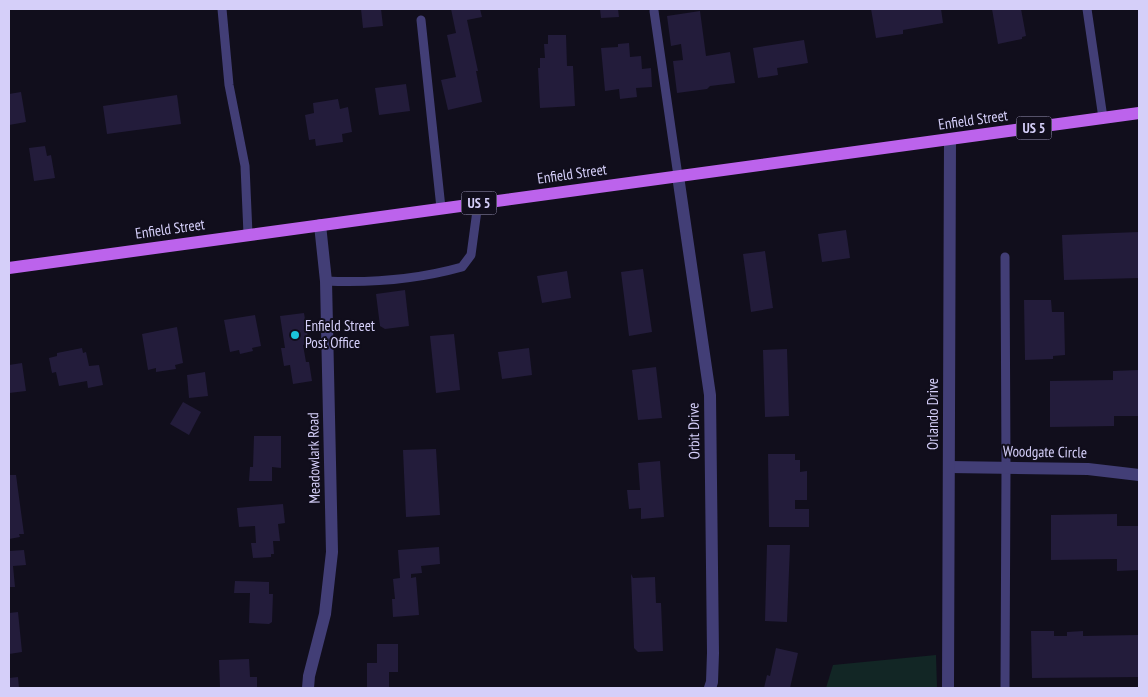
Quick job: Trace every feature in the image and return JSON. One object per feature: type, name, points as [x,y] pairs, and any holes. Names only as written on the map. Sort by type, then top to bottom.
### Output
[{"type":"main road","name":"Enfield Street","points":[[9,268],[1139,113]]},
{"type":"street","name":"Orlando Drive","points":[[948,688],[950,140]]},
{"type":"street","name":"Orbit Drive","points":[[678,176],[710,395],[712,682],[710,688]]},
{"type":"street","name":"Meadowlark Road","points":[[308,688],[309,676],[325,614],[332,552],[326,281],[320,225]]},
{"type":"street","name":"Woodgate Circle","points":[[949,467],[1088,469],[1139,475]]},
{"type":"lane","points":[[222,9],[229,85],[245,166],[248,234]]},
{"type":"lane","points":[[1087,9],[1103,118]]},
{"type":"lane","points":[[654,11],[678,176]]},
{"type":"lane","points":[[421,20],[441,208]]},
{"type":"lane","points":[[326,281],[360,282],[443,273],[462,267],[471,255],[478,203]]},
{"type":"lane","points":[[1004,688],[1005,257]]},
{"type":"green space","points":[[936,655],[937,688],[826,688],[833,665]]},
{"type":"building","points":[[361,9],[381,9],[383,26],[363,28]]},
{"type":"building","points":[[451,9],[480,9],[482,17],[467,20],[478,71],[476,71],[482,102],[448,110],[441,80],[456,77],[447,35],[456,33]]},
{"type":"building","points":[[600,9],[618,9],[619,17],[601,18]]},
{"type":"building","points":[[871,9],[941,9],[943,23],[903,30],[903,34],[876,38]]},
{"type":"building","points":[[992,9],[1021,9],[1026,36],[1022,37],[1022,39],[998,44]]},
{"type":"building","points":[[700,11],[706,56],[730,52],[735,83],[677,93],[673,61],[683,60],[681,44],[671,46],[667,16]]},
{"type":"building","points":[[548,35],[566,35],[567,66],[573,66],[575,106],[540,108],[538,68],[540,68],[540,58],[545,58],[544,44],[548,44]]},
{"type":"building","points":[[804,40],[808,63],[777,68],[778,75],[758,78],[753,48]]},
{"type":"building","points":[[629,43],[630,57],[641,56],[642,69],[651,68],[652,87],[636,88],[637,97],[620,99],[619,89],[605,91],[601,48],[618,47],[618,44]]},
{"type":"building","points":[[406,84],[410,111],[379,115],[375,88]]},
{"type":"building","points":[[21,92],[26,122],[9,125],[9,94]]},
{"type":"building","points":[[177,95],[181,124],[107,134],[103,106]]},
{"type":"building","points":[[338,99],[340,109],[348,107],[352,132],[342,134],[343,142],[316,146],[315,139],[309,140],[305,115],[314,113],[313,103]]},
{"type":"building","points":[[45,146],[47,156],[51,155],[55,178],[34,181],[29,148]]},
{"type":"building","points":[[846,230],[850,258],[822,262],[818,234]]},
{"type":"building","points":[[1139,232],[1139,278],[1064,280],[1062,235]]},
{"type":"building","points":[[765,251],[773,308],[751,312],[743,254]]},
{"type":"building","points":[[643,269],[652,332],[629,336],[621,272]]},
{"type":"building","points":[[567,271],[571,298],[542,303],[537,276]]},
{"type":"building","points":[[405,290],[409,326],[385,329],[380,326],[376,294]]},
{"type":"building","points":[[1024,300],[1051,300],[1052,312],[1064,312],[1065,355],[1053,356],[1053,359],[1025,360]]},
{"type":"building","points":[[304,313],[309,344],[303,345],[306,362],[309,362],[312,381],[293,384],[290,365],[284,366],[281,348],[285,348],[280,316]]},
{"type":"building","points":[[255,315],[261,346],[252,348],[253,351],[240,354],[239,350],[230,352],[224,320]]},
{"type":"building","points":[[177,327],[183,363],[175,365],[176,369],[156,372],[156,368],[148,370],[142,334]]},
{"type":"building","points":[[454,334],[460,390],[436,393],[430,336]]},
{"type":"building","points":[[82,348],[83,353],[86,352],[89,366],[99,365],[103,385],[88,388],[87,381],[59,386],[56,372],[52,373],[49,358],[57,356],[57,353]]},
{"type":"building","points":[[529,348],[532,375],[502,379],[498,352]]},
{"type":"building","points":[[787,349],[789,416],[765,417],[763,350]]},
{"type":"building","points":[[22,363],[26,391],[9,393],[9,365]]},
{"type":"building","points":[[656,367],[662,418],[638,420],[632,370]]},
{"type":"building","points":[[1139,370],[1139,416],[1114,416],[1114,426],[1050,427],[1050,381],[1113,380],[1113,371]]},
{"type":"building","points":[[205,372],[208,396],[189,398],[187,375]]},
{"type":"building","points":[[183,402],[201,412],[189,435],[170,424]]},
{"type":"building","points":[[254,436],[281,436],[281,468],[272,467],[272,481],[249,481],[250,467],[253,467]]},
{"type":"building","points":[[436,449],[440,515],[406,517],[403,450]]},
{"type":"building","points":[[768,454],[795,454],[795,460],[800,460],[800,472],[807,471],[807,500],[795,500],[795,509],[809,509],[809,527],[769,527]]},
{"type":"building","points":[[660,461],[664,517],[641,519],[641,508],[629,509],[627,490],[640,490],[638,463]]},
{"type":"building","points":[[9,475],[16,475],[24,534],[19,534],[20,537],[9,539]]},
{"type":"building","points":[[283,504],[285,523],[278,524],[280,541],[273,541],[274,554],[271,554],[271,557],[253,558],[251,543],[256,543],[255,526],[239,527],[237,508]]},
{"type":"building","points":[[1117,514],[1117,526],[1139,526],[1139,570],[1117,571],[1117,559],[1051,560],[1051,515]]},
{"type":"building","points":[[767,545],[790,545],[787,622],[765,621]]},
{"type":"building","points":[[439,547],[440,564],[421,566],[422,573],[411,574],[411,578],[416,577],[419,615],[393,617],[392,599],[395,599],[393,579],[400,578],[398,550]]},
{"type":"building","points":[[24,550],[26,565],[13,566],[15,587],[9,587],[9,551]]},
{"type":"building","points":[[631,574],[633,578],[655,577],[656,603],[661,603],[663,651],[638,652],[634,648]]},
{"type":"building","points":[[235,581],[269,582],[269,594],[273,594],[272,622],[269,624],[249,623],[250,593],[234,593]]},
{"type":"building","points":[[18,612],[22,652],[9,654],[9,613]]},
{"type":"building","points":[[1031,631],[1054,631],[1054,636],[1067,636],[1067,632],[1083,631],[1083,636],[1139,635],[1139,677],[1032,678]]},
{"type":"building","points":[[377,644],[398,644],[398,672],[389,672],[389,688],[367,688],[367,663],[377,663]]},
{"type":"building","points":[[776,648],[798,653],[790,688],[764,688],[767,675],[770,676]]},
{"type":"building","points":[[249,659],[250,677],[257,677],[257,688],[220,688],[219,660]]},
{"type":"building","points":[[18,677],[19,688],[9,688],[9,678]]},
{"type":"place","name":"Enfield Street Post Office","points":[[295,335]]}]
